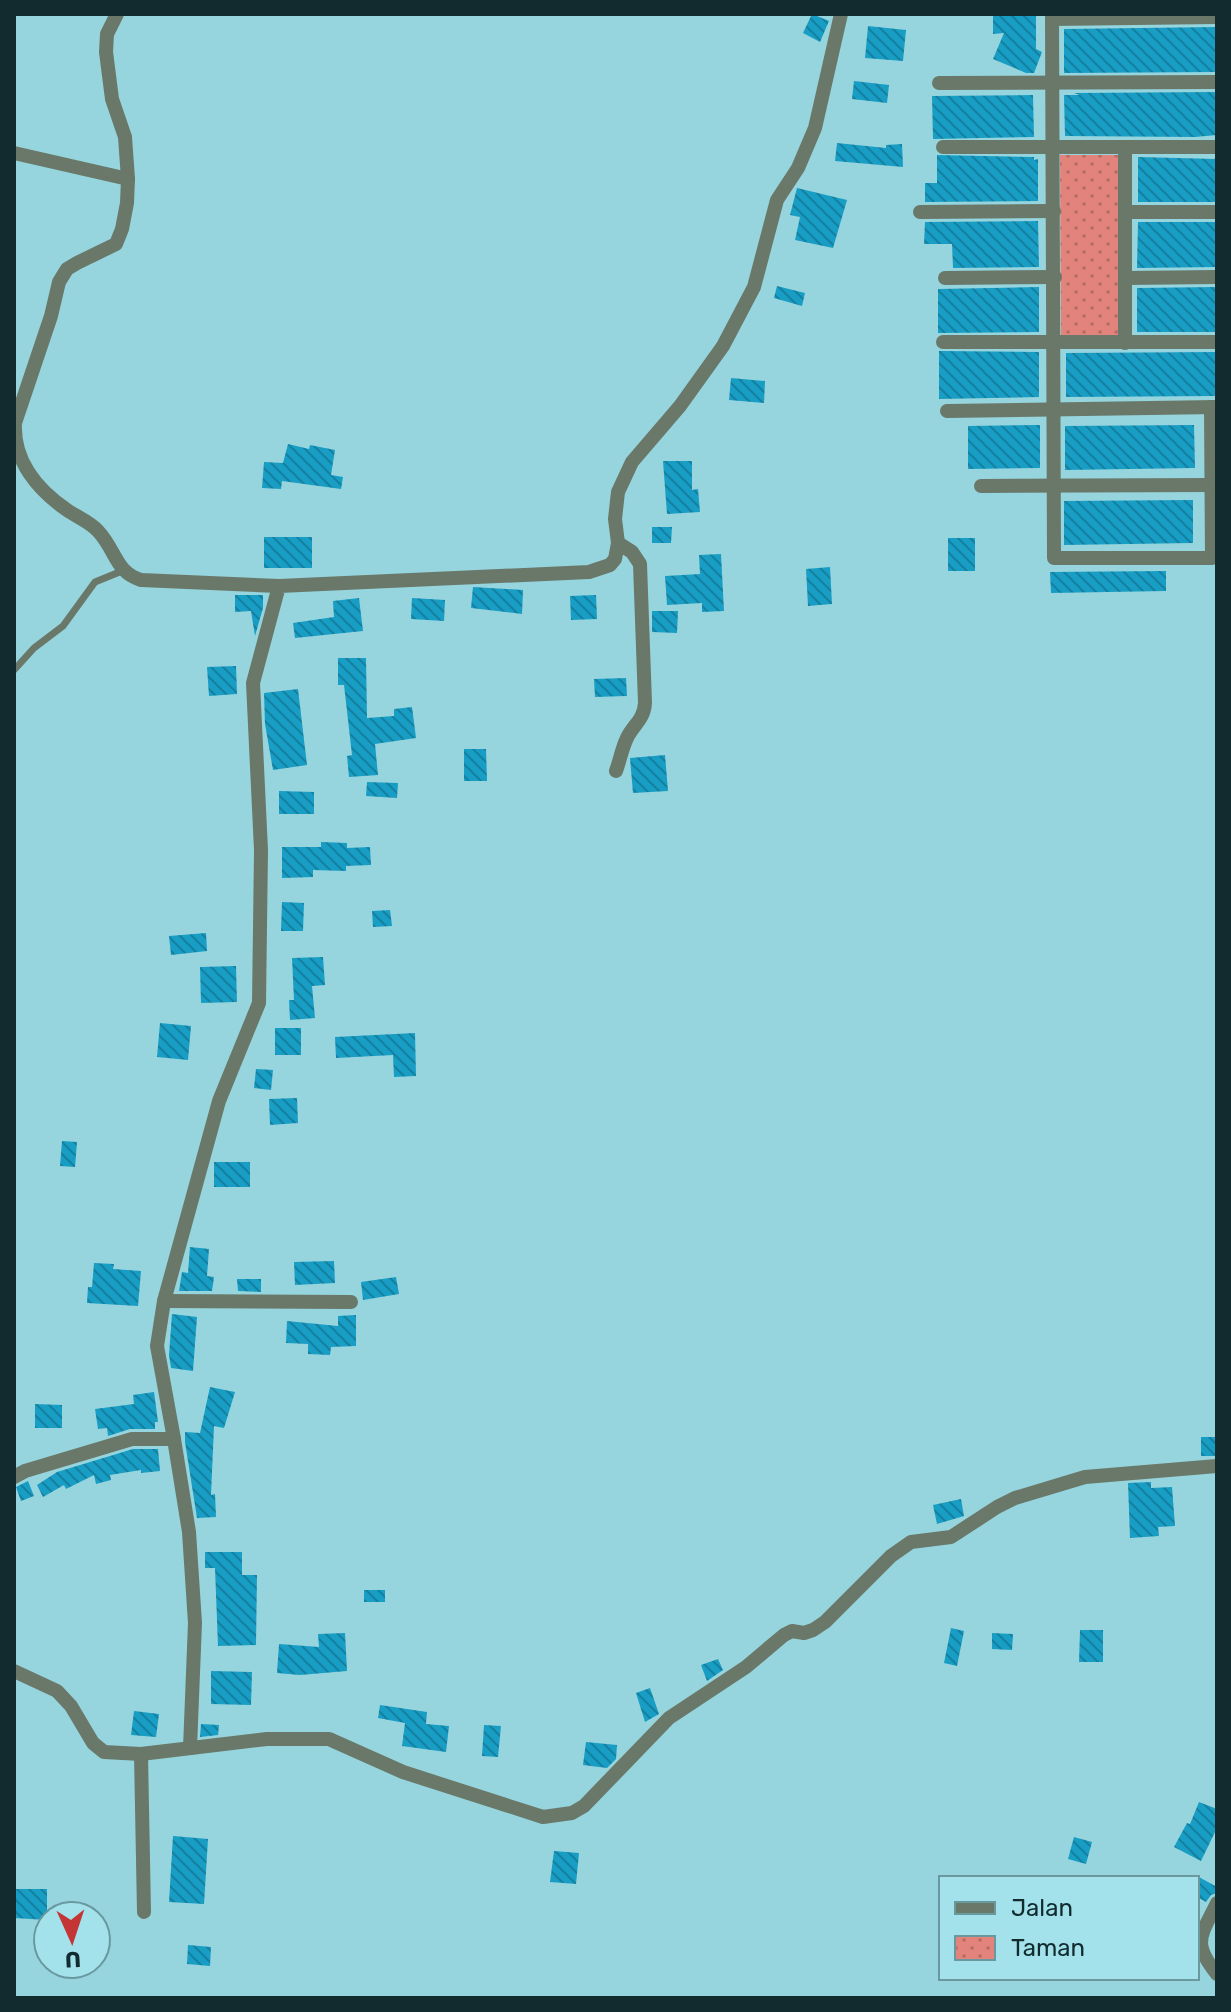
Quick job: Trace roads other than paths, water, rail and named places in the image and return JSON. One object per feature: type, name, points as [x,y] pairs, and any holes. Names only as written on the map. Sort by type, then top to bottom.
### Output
[{"type":"street","points":[[117,14],[107,34],[106,52],[112,99],[125,137],[128,179],[122,229],[116,244],[67,269],[59,282],[51,316],[15,423],[14,438],[25,466],[47,496],[95,528],[111,546],[122,571],[128,576],[141,580],[279,586],[589,572],[610,565],[615,559],[618,543],[615,519],[622,480],[632,462],[680,406],[723,346],[754,287],[777,200],[798,168],[815,128],[841,14]]},
{"type":"street","points":[[947,411],[1054,409],[1214,407],[1212,558],[1054,558],[1053,487],[1054,409],[1055,342],[1055,277],[1052,16],[1217,17]]},
{"type":"street","points":[[939,83],[1217,82]]},
{"type":"street","points":[[943,147],[1217,147]]},
{"type":"street","points":[[1125,148],[1125,343]]},
{"type":"street","points":[[14,153],[128,179]]},
{"type":"street","points":[[920,212],[1054,211]]},
{"type":"street","points":[[1125,212],[1217,212]]},
{"type":"street","points":[[945,278],[1055,277]]},
{"type":"street","points":[[1125,278],[1217,277]]},
{"type":"street","points":[[943,342],[1217,342]]},
{"type":"street","points":[[981,486],[1212,485]]},
{"type":"street","points":[[616,771],[627,735],[640,721],[645,703],[640,564],[632,552],[618,543]]},
{"type":"street","points":[[190,1748],[195,1623],[189,1532],[157,1346],[164,1301],[219,1101],[259,1003],[261,850],[253,683],[279,586]]},
{"type":"street","points":[[164,1301],[351,1302]]},
{"type":"street","points":[[14,1477],[132,1439],[174,1439]]},
{"type":"street","points":[[14,1671],[57,1691],[71,1706],[93,1743],[104,1752],[141,1754],[267,1739],[329,1739],[353,1747],[369,1759],[466,1795],[543,1817],[572,1813],[584,1806],[669,1718],[746,1667],[784,1635],[792,1631],[804,1633],[825,1622],[891,1556],[911,1542],[951,1537],[1015,1498],[1085,1477],[1217,1466]]},
{"type":"street","points":[[141,1754],[144,1912]]},
{"type":"street","points":[[1217,1903],[1200,1941],[1207,1961],[1217,1974]]},
{"type":"lane","points":[[14,670],[34,648],[63,626],[95,582],[122,571]]}]
